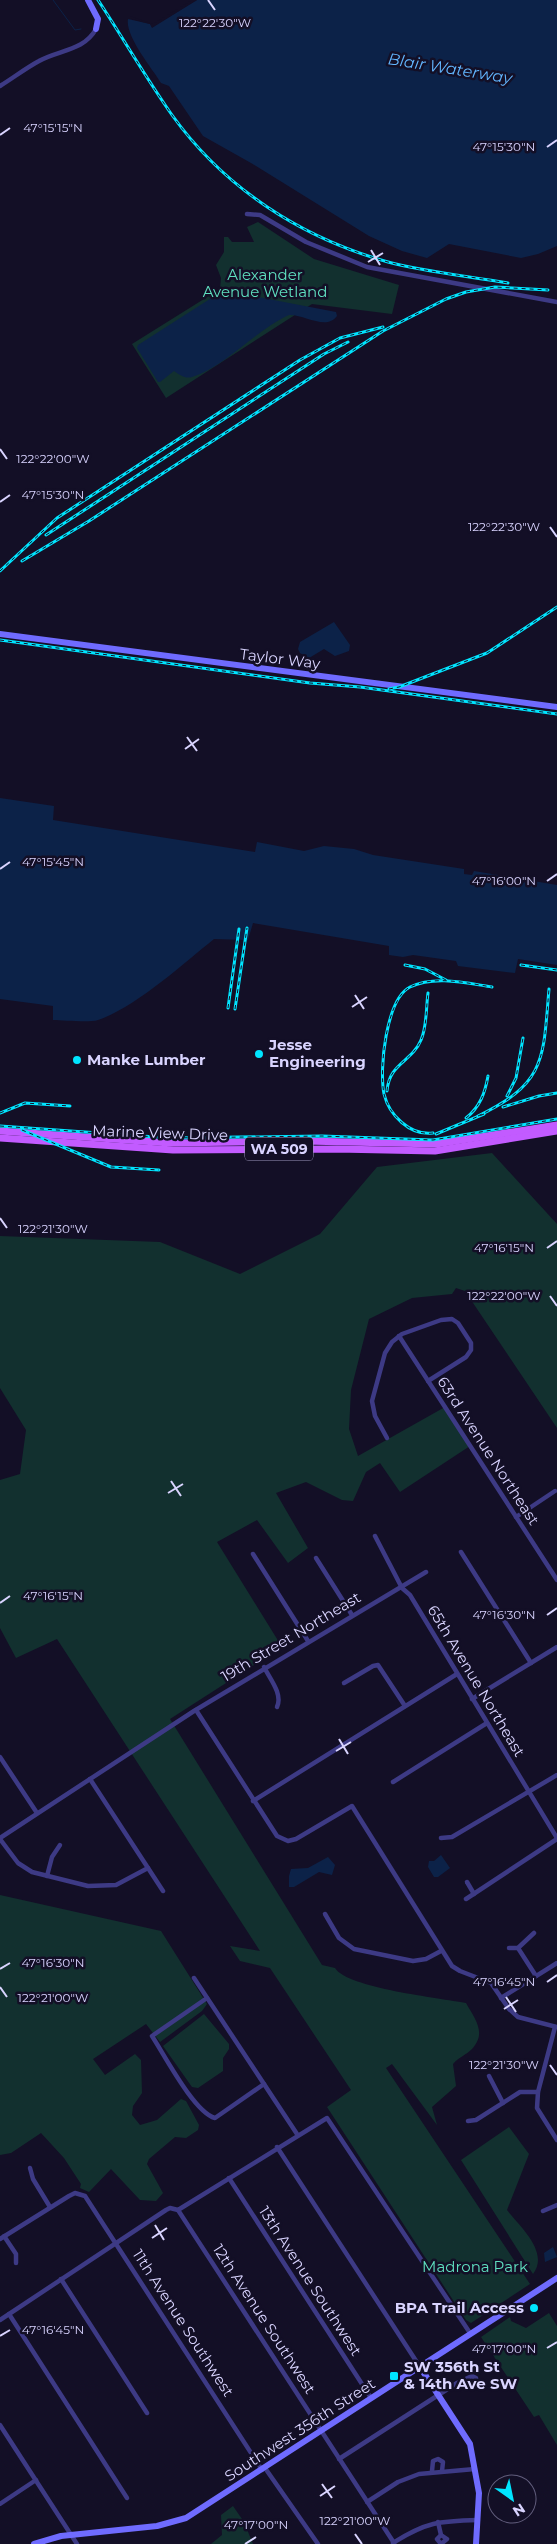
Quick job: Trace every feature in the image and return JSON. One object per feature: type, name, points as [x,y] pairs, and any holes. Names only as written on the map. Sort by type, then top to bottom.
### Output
[{"type":"main road","name":"Marine View Drive","points":[[0,1131],[170,1143],[305,1141],[436,1144],[557,1125]]},
{"type":"main road","name":"Marine View Drive","points":[[0,1138],[173,1150],[337,1149],[435,1151],[557,1131]]},
{"type":"street","points":[[0,86],[39,61],[75,47],[89,38],[96,29],[98,19],[88,0]]},
{"type":"street","points":[[247,214],[260,215],[306,242],[367,267],[557,302]]},
{"type":"street","name":"Taylor Way","points":[[0,634],[557,707]]},
{"type":"street","points":[[387,1438],[374,1413],[372,1395],[385,1354],[399,1336],[450,1318],[458,1323],[471,1343],[471,1350],[466,1357],[428,1381]]},
{"type":"street","name":"63rd Avenue Northeast","points":[[399,1336],[557,1580]]},
{"type":"street","points":[[516,1517],[555,1491]]},
{"type":"street","name":"65th Avenue Northeast","points":[[375,1536],[402,1588],[410,1595],[557,1839]]},
{"type":"street","points":[[461,1552],[532,1663]]},
{"type":"street","points":[[253,1554],[308,1641]]},
{"type":"street","points":[[316,1558],[352,1615]]},
{"type":"street","name":"19th Street Northeast","points":[[0,1838],[264,1667],[396,1589],[402,1588],[426,1572]]},
{"type":"street","points":[[472,1699],[557,1647]]},
{"type":"street","points":[[344,1683],[378,1665],[405,1706]]},
{"type":"street","points":[[264,1667],[277,1692],[277,1708]]},
{"type":"street","points":[[254,1801],[457,1674]]},
{"type":"street","points":[[196,1710],[275,1834],[284,1840],[296,1839],[352,1806],[441,1951],[456,1969],[491,1983],[511,2012],[518,2018],[556,2027],[538,2092],[537,2108],[557,2140]]},
{"type":"street","points":[[393,1782],[487,1723]]},
{"type":"street","points":[[0,1758],[37,1813]]},
{"type":"street","points":[[441,1838],[452,1837],[528,1790],[557,1775]]},
{"type":"street","points":[[90,1779],[163,1891]]},
{"type":"street","points":[[0,1838],[22,1867],[47,1876],[103,1887],[128,1880],[148,1868]]},
{"type":"street","points":[[466,1899],[557,1839]]},
{"type":"street","points":[[47,1876],[52,1857],[60,1845]]},
{"type":"street","points":[[374,1855],[380,1852]]},
{"type":"street","points":[[467,1882],[474,1894]]},
{"type":"street","points":[[404,1904],[410,1900]]},
{"type":"street","points":[[325,1914],[339,1938],[354,1949],[413,1961],[426,1959],[441,1951]]},
{"type":"street","points":[[509,1948],[518,1948],[534,1933]]},
{"type":"street","points":[[518,1948],[536,1976]]},
{"type":"street","points":[[501,1998],[557,1963]]},
{"type":"street","points":[[194,1978],[298,2134]]},
{"type":"street","points":[[207,1998],[152,2036],[202,2110],[215,2118],[264,2084]]},
{"type":"street","points":[[489,2076],[502,2103]]},
{"type":"street","points":[[468,2121],[476,2120],[520,2092],[538,2092]]},
{"type":"street","points":[[0,2320],[170,2208],[178,2210],[298,2134],[327,2118],[470,2333]]},
{"type":"street","points":[[552,2133],[557,2130]]},
{"type":"street","points":[[277,2147],[470,2444],[479,2493],[476,2544]]},
{"type":"street","points":[[16,2263],[16,2254],[2,2238],[50,2207],[33,2179],[30,2168]]},
{"type":"street","name":"13th Avenue Southwest","points":[[229,2178],[371,2398]]},
{"type":"street","name":"11th Avenue Southwest","points":[[50,2207],[69,2196],[78,2194],[88,2199],[264,2469],[318,2544]]},
{"type":"street","points":[[543,2211],[557,2205]]},
{"type":"street","name":"12th Avenue Southwest","points":[[178,2210],[393,2543]]},
{"type":"street","name":"Southwest 356th Street","points":[[34,2544],[71,2535],[141,2529],[175,2522],[196,2513],[557,2278]]},
{"type":"street","points":[[61,2279],[148,2413]]},
{"type":"street","points":[[9,2314],[127,2498]]},
{"type":"street","points":[[339,2459],[458,2382],[468,2379]]},
{"type":"street","points":[[0,2426],[77,2544]]},
{"type":"street","points":[[0,2437],[5,2434]]},
{"type":"street","points":[[432,2471],[432,2463],[436,2459],[443,2462],[442,2471]]},
{"type":"street","points":[[368,2502],[405,2479],[432,2471],[476,2469]]},
{"type":"street","points":[[0,2504],[36,2480]]},
{"type":"street","points":[[393,2543],[418,2527],[438,2522],[478,2520]]},
{"type":"street","points":[[438,2522],[441,2534],[437,2539],[441,2544]]},
{"type":"green space","name":"Alexander Avenue Wetland","points":[[258,222],[314,259],[399,285],[392,314],[312,304],[166,398],[132,344],[220,289],[221,278],[216,265],[224,252],[224,237],[228,237],[232,242],[254,242],[247,227]]},
{"type":"green space","name":"Madrona Park","points":[[492,1153],[557,1224],[557,1428],[465,1291],[456,1288],[452,1294],[412,1298],[369,1319],[351,1390],[349,1429],[358,1456],[445,1407],[470,1446],[400,1492],[380,1463],[366,1472],[353,1501],[342,1500],[306,1482],[276,1493],[308,1548],[288,1563],[257,1520],[217,1542],[282,1647],[170,1719],[322,1965],[335,1968],[343,1975],[375,1987],[466,2003],[476,2020],[479,2037],[476,2043],[470,2051],[453,2064],[456,2086],[432,2107],[437,2125],[392,2064],[386,2068],[530,2284],[471,2323],[466,2320],[327,2107],[351,2090],[270,1968],[240,1961],[230,1946],[260,1951],[57,1639],[16,1658],[0,1628],[0,1480],[20,1474],[26,1430],[0,1388],[0,1236],[160,1242],[240,1274],[320,1234],[377,1167]]},
{"type":"green space","points":[[0,1895],[161,1931],[207,2004],[202,2011],[160,2042],[146,2024],[93,2059],[105,2075],[135,2054],[141,2060],[142,2093],[133,2106],[132,2115],[140,2125],[157,2120],[181,2099],[186,2101],[199,2125],[198,2130],[186,2138],[175,2137],[149,2159],[147,2164],[163,2193],[156,2201],[140,2200],[111,2169],[89,2192],[80,2188],[81,2184],[64,2158],[41,2133],[11,2153],[0,2155]]},
{"type":"green space","points":[[204,2014],[229,2044],[229,2049],[223,2058],[223,2071],[198,2088],[192,2087],[163,2046]]},
{"type":"green space","points":[[509,2127],[529,2154],[507,2210],[525,2231],[535,2248],[538,2257],[537,2266],[533,2274],[461,2160]]},
{"type":"green space","points":[[549,2313],[557,2326],[557,2445],[539,2415],[534,2417],[481,2337],[510,2317],[511,2321],[526,2328]]},
{"type":"green space","points":[[233,2506],[244,2522],[253,2544],[211,2544],[222,2535],[221,2515]]},
{"type":"water","name":"Blair Waterway","points":[[197,0],[557,0],[557,246],[538,254],[521,258],[449,244],[427,258],[402,251],[369,236],[251,163],[203,136],[169,86],[161,83],[145,60],[134,43],[128,26],[128,19],[150,24],[152,27]]},
{"type":"water","points":[[232,292],[336,312],[337,316],[327,322],[321,322],[289,315],[265,329],[229,357],[204,372],[187,377],[174,371],[158,382],[137,348],[138,345],[213,297]]},
{"type":"water","points":[[334,622],[350,645],[349,651],[335,656],[324,649],[309,658],[300,653],[298,649],[300,642]]},
{"type":"water","points":[[0,798],[54,806],[53,820],[255,852],[257,842],[304,851],[324,846],[354,849],[373,855],[464,869],[464,874],[472,875],[474,871],[557,885],[557,965],[518,959],[515,973],[458,966],[456,961],[413,955],[403,957],[389,955],[389,946],[253,923],[248,940],[214,939],[159,984],[113,1014],[94,1021],[53,1020],[53,1006],[0,999]]},
{"type":"water","points":[[441,1855],[450,1868],[438,1877],[434,1877],[428,1867],[429,1861],[434,1861]]},
{"type":"water","points":[[328,1857],[335,1865],[332,1875],[319,1872],[294,1887],[289,1887],[291,1869],[308,1868]]},
{"type":"water","points":[[553,2247],[557,2257],[545,2262],[544,2253]]},
{"type":"pier","points":[[192,0],[197,0],[152,28],[150,24],[132,19],[130,16],[153,24]]},
{"type":"waterway","points":[[53,0],[75,30],[81,29]]},
{"type":"railway","points":[[98,0],[162,101],[193,142],[241,188],[268,207],[325,239],[356,252],[402,265],[508,283]]},
{"type":"railway","points":[[22,561],[89,521],[383,331],[446,299],[466,292],[495,287],[548,290]]},
{"type":"railway","points":[[0,571],[57,518],[300,360],[340,338],[383,327]]},
{"type":"railway","points":[[46,535],[324,354],[348,342]]},
{"type":"railway","points":[[389,689],[399,687],[487,653],[557,607]]},
{"type":"railway","points":[[0,640],[310,683],[360,687],[557,714]]},
{"type":"railway","points":[[235,1009],[247,928]]},
{"type":"railway","points":[[228,1008],[239,929]]},
{"type":"railway","points":[[405,965],[425,969],[446,980]]},
{"type":"railway","points":[[521,965],[557,970]]},
{"type":"railway","points":[[433,1133],[424,1133],[409,1128],[396,1116],[384,1094],[384,1052],[386,1036],[395,1005],[402,994],[410,987],[430,981],[451,981],[492,987]]},
{"type":"railway","points":[[478,1116],[501,1104],[517,1092],[529,1080],[537,1066],[545,1033],[549,989]]},
{"type":"railway","points":[[387,1091],[392,1074],[412,1053],[421,1040],[428,993]]},
{"type":"railway","points":[[507,1096],[516,1078],[523,1038]]},
{"type":"railway","points":[[466,1118],[481,1099],[488,1076]]},
{"type":"railway","points":[[503,1107],[539,1096],[557,1093]]},
{"type":"railway","points":[[0,1113],[25,1103],[70,1106]]},
{"type":"railway","points":[[436,1134],[484,1114]]},
{"type":"railway","points":[[0,1126],[170,1138],[322,1136],[433,1140],[557,1119]]},
{"type":"railway","points":[[22,1130],[111,1167],[159,1170]]},
{"type":"place","name":"Jesse Engineering","points":[[259,1054]]},
{"type":"place","name":"Manke Lumber","points":[[77,1060]]},
{"type":"place","name":"BPA Trail Access","points":[[534,2308]]},
{"type":"place","name":"SW 356th St & 14th Ave SW","points":[[394,2376]]}]
